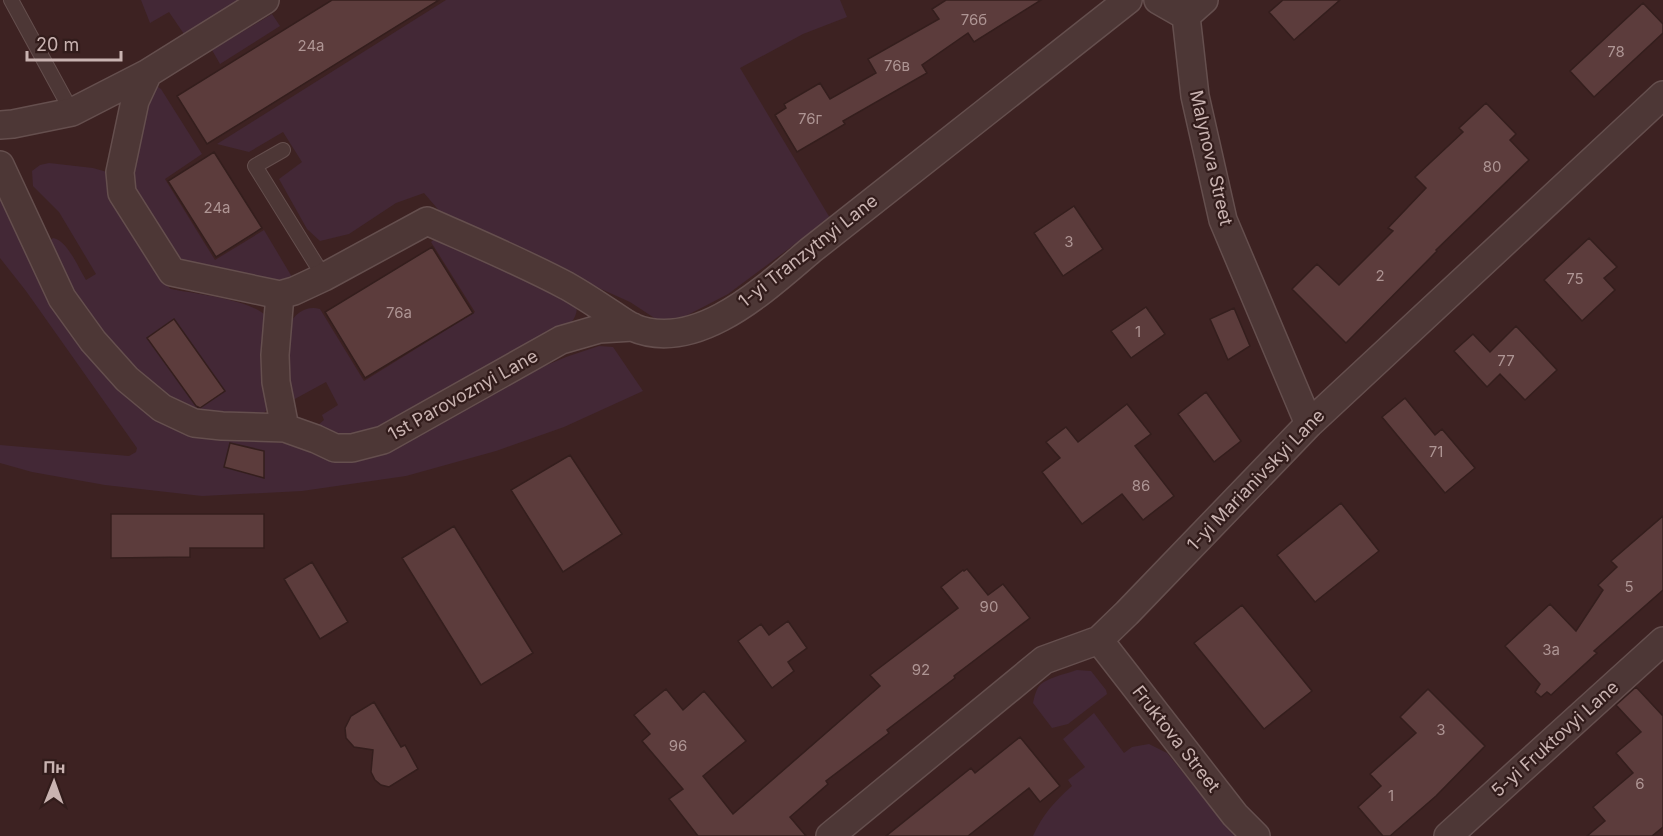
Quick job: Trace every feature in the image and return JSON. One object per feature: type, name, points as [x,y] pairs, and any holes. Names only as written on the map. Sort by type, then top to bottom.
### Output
[{"type":"street","points":[[0,125],[72,112],[148,74],[265,0]]},
{"type":"street","name":"1-yi Tranzytnyi Lane","points":[[324,277],[427,221],[547,276],[633,327],[672,334],[690,331],[715,321],[760,293],[811,250],[1128,0]]},
{"type":"street","name":"Malynova Street","points":[[1158,0],[1195,8],[1195,96],[1223,220],[1309,424]]},
{"type":"street","points":[[148,74],[135,101],[120,172],[122,193],[172,272],[280,295],[324,277]]},
{"type":"street","name":"1-yi Marianivskyi Lane","points":[[830,836],[1044,660],[1099,640],[1309,424],[1663,95]]},
{"type":"street","name":"1st Parovoznyi Lane","points":[[0,165],[62,298],[93,341],[127,379],[162,408],[194,423],[285,428],[335,448],[352,448],[383,440],[561,340],[600,329],[633,327]]},
{"type":"street","points":[[280,295],[275,355],[276,382],[285,428]]},
{"type":"street","name":"Fruktova Street","points":[[1099,640],[1235,815],[1256,836]]},
{"type":"street","name":"5-yi Fruktovyi Lane","points":[[1448,836],[1663,641]]},
{"type":"lane","points":[[11,0],[72,112]]},
{"type":"lane","points":[[283,150],[255,166],[324,277]]},
{"type":"shaded area","points":[[141,0],[244,0],[186,37],[169,12],[150,23]]},
{"type":"shaded area","points":[[446,0],[840,0],[847,17],[803,34],[740,68],[830,218],[728,294],[680,319],[659,321],[630,302],[465,228],[442,214],[424,193],[396,203],[349,234],[320,241],[307,229],[279,179],[302,162],[283,132],[249,152],[217,144]]},
{"type":"shaded area","points":[[272,14],[280,26],[220,64],[212,50]]},
{"type":"shaded area","points":[[155,85],[161,89],[202,154],[165,179],[215,260],[264,230],[292,277],[275,284],[181,266],[130,192],[143,107]]},
{"type":"shaded area","points":[[49,163],[93,168],[107,172],[120,210],[164,283],[171,289],[246,305],[265,315],[266,411],[260,416],[197,413],[171,402],[146,381],[76,306],[48,242],[53,238],[63,244],[86,280],[96,274],[59,212],[33,186],[32,171],[40,165]],"holes":[[[148,338],[224,390],[198,409]]]},
{"type":"shaded area","points":[[0,193],[50,298],[206,436],[282,443],[319,452],[599,346],[613,347],[643,391],[564,427],[496,451],[406,476],[302,491],[202,496],[105,485],[32,472],[0,463],[0,445],[129,456],[136,452],[137,448],[0,258]]},
{"type":"shaded area","points":[[434,239],[576,302],[577,311],[574,319],[570,324],[379,427],[355,437],[340,437],[317,426],[324,420],[322,415],[338,405],[326,382],[293,400],[285,383],[289,325],[298,314],[306,309],[320,309],[364,381],[475,312],[431,242]]},
{"type":"shaded area","points":[[1077,670],[1091,671],[1107,694],[1068,724],[1052,728],[1033,703],[1036,691],[1047,680]]},
{"type":"shaded area","points":[[1094,713],[1124,753],[1132,747],[1149,744],[1167,753],[1235,836],[1033,836],[1040,821],[1072,786],[1068,780],[1085,767],[1063,739]]},
{"type":"building","points":[[332,0],[439,0],[207,144],[177,96]]},
{"type":"building","points":[[946,0],[1041,0],[974,42],[968,33],[922,65],[927,73],[843,121],[845,124],[797,152],[775,115],[786,108],[784,104],[820,83],[830,99],[876,73],[868,59],[939,19],[932,9]]},
{"type":"building","points":[[1283,0],[1340,0],[1294,40],[1269,12]]},
{"type":"building","points":[[1643,3],[1663,24],[1663,33],[1594,97],[1570,71]]},
{"type":"building","points":[[1486,103],[1516,134],[1510,140],[1529,160],[1436,250],[1346,343],[1292,289],[1317,264],[1339,285],[1393,231],[1388,228],[1426,188],[1415,177],[1463,132],[1459,128]]},
{"type":"building","points":[[214,152],[262,228],[216,257],[168,181]]},
{"type":"building","points":[[1074,206],[1103,249],[1063,276],[1034,233]]},
{"type":"building","points":[[1589,238],[1617,267],[1604,278],[1615,290],[1582,321],[1544,280]]},
{"type":"building","points":[[432,247],[473,313],[365,378],[325,312]]},
{"type":"building","points":[[1146,307],[1165,334],[1131,358],[1111,331]]},
{"type":"building","points":[[1234,308],[1250,346],[1228,360],[1210,319]]},
{"type":"building","points":[[174,319],[225,391],[200,408],[196,406],[147,338]]},
{"type":"building","points":[[1516,326],[1557,370],[1525,400],[1500,374],[1487,387],[1454,351],[1473,334],[1490,352]]},
{"type":"building","points":[[1206,392],[1241,441],[1214,462],[1178,414]]},
{"type":"building","points":[[1405,398],[1435,435],[1442,429],[1475,468],[1445,493],[1382,417]]},
{"type":"building","points":[[1127,404],[1151,434],[1135,446],[1174,496],[1143,520],[1122,494],[1082,524],[1042,472],[1060,458],[1046,442],[1066,427],[1078,442]]},
{"type":"building","points":[[230,443],[264,451],[264,478],[224,467]]},
{"type":"building","points":[[570,455],[622,534],[563,572],[511,490]]},
{"type":"building","points":[[1341,503],[1379,551],[1315,602],[1277,555]]},
{"type":"building","points":[[111,514],[264,514],[264,548],[190,548],[190,557],[111,558]]},
{"type":"building","points":[[1663,516],[1663,590],[1594,651],[1597,653],[1551,695],[1547,692],[1541,697],[1535,692],[1540,684],[1505,646],[1550,604],[1576,631],[1603,590],[1598,585],[1617,567],[1611,561]]},
{"type":"building","points":[[454,526],[533,653],[481,685],[402,558]]},
{"type":"building","points":[[312,562],[348,622],[320,639],[284,579]]},
{"type":"building","points":[[967,569],[988,595],[1003,584],[1030,618],[954,676],[955,678],[887,730],[889,733],[826,781],[828,784],[790,817],[806,836],[698,836],[669,799],[683,789],[642,741],[650,734],[634,715],[666,689],[683,710],[704,691],[746,741],[703,776],[733,814],[880,686],[870,675],[958,608],[941,587]]},
{"type":"building","points":[[1242,605],[1312,691],[1264,729],[1194,643]]},
{"type":"building","points":[[788,621],[807,648],[788,662],[794,671],[772,688],[738,641],[761,624],[769,635]]},
{"type":"building","points":[[1636,687],[1663,714],[1663,827],[1652,836],[1587,836],[1605,821],[1593,807],[1633,773],[1616,753],[1641,732],[1616,705]]},
{"type":"building","points":[[1428,689],[1485,746],[1436,796],[1390,836],[1383,836],[1358,807],[1381,786],[1370,774],[1416,733],[1400,717]]},
{"type":"building","points":[[374,702],[401,747],[405,745],[418,769],[389,787],[375,780],[371,772],[373,750],[354,747],[346,738],[345,728],[351,716]]},
{"type":"building","points":[[1020,737],[1060,786],[1040,802],[1029,788],[968,836],[886,836],[971,768],[975,773]]}]
